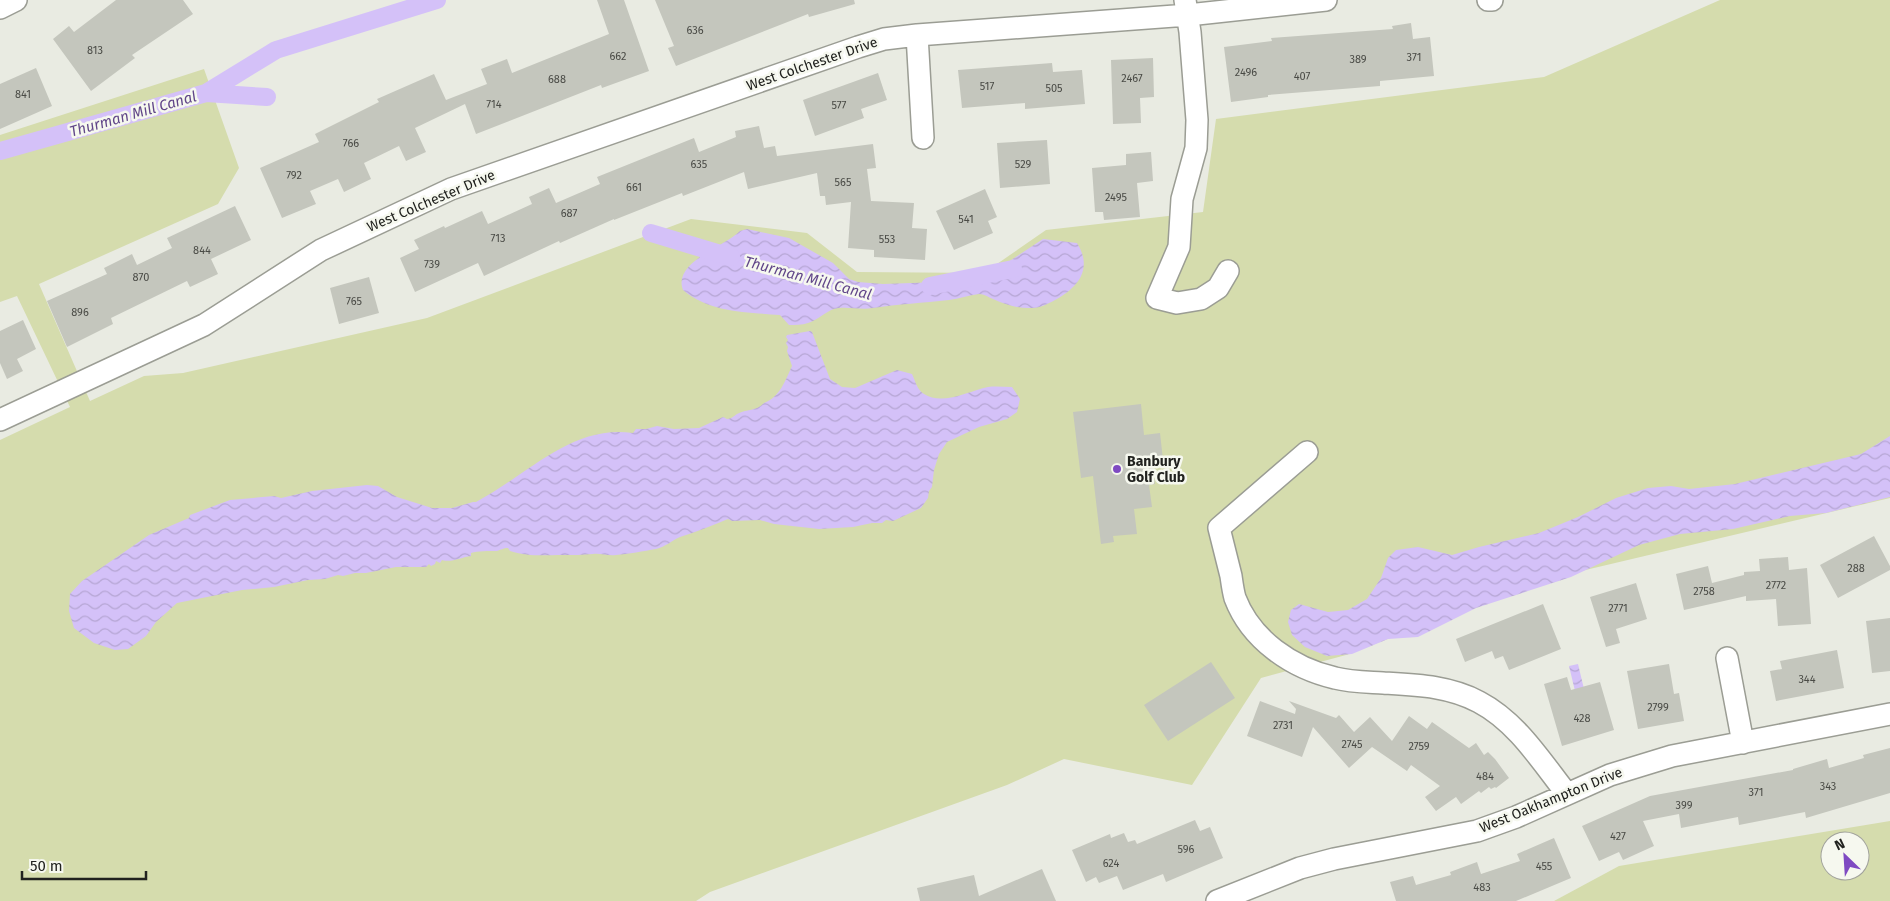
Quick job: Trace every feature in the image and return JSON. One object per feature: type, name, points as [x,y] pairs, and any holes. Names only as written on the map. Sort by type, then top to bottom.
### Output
[{"type":"street","points":[[0,8],[16,0]]},
{"type":"street","name":"West Colchester Drive","points":[[0,420],[204,325],[321,250],[451,189],[858,47],[884,39],[917,35],[1186,8],[1326,0]]},
{"type":"street","points":[[1186,8],[1197,120],[1196,148],[1182,199],[1179,247],[1157,298],[1177,303],[1201,298],[1218,288],[1228,271]]},
{"type":"street","points":[[917,35],[923,138]]},
{"type":"street","points":[[1307,452],[1219,528],[1235,596],[1243,615],[1260,637],[1272,648],[1292,662],[1312,672],[1336,679],[1432,686],[1457,692],[1480,702],[1501,716],[1517,730],[1567,794]]},
{"type":"street","points":[[1727,658],[1743,743]]},
{"type":"street","name":"West Oakhampton Drive","points":[[1218,901],[1300,868],[1334,859],[1477,830],[1516,818],[1610,775],[1643,764],[1890,714]]},
{"type":"green space","points":[[1720,0],[1890,0],[1890,498],[1539,581],[1346,655],[1261,678],[1192,785],[1064,759],[1007,785],[710,892],[696,901],[0,901],[0,440],[70,407],[17,296],[0,302],[0,135],[204,69],[239,168],[218,204],[39,284],[90,401],[144,376],[183,373],[427,318],[691,219],[807,233],[857,272],[984,273],[1046,230],[1203,212],[1216,119],[1544,77]]},
{"type":"green space","points":[[1890,821],[1890,901],[1554,901],[1619,866],[1820,833],[1820,881],[1870,881],[1870,831],[1830,831]]},
{"type":"water","points":[[747,229],[789,238],[833,263],[849,279],[858,282],[883,284],[969,281],[990,274],[1043,239],[1077,243],[1084,264],[1078,281],[1072,288],[1055,300],[1039,307],[1025,308],[1012,306],[979,294],[949,300],[869,309],[839,308],[831,310],[808,323],[789,325],[780,315],[741,312],[717,307],[694,298],[683,290],[682,280],[685,271],[693,263],[740,231]]},
{"type":"water","points":[[810,331],[830,379],[842,387],[855,388],[897,370],[912,374],[918,387],[924,394],[939,399],[988,387],[1012,387],[1020,399],[1017,412],[1007,419],[979,427],[947,442],[939,454],[928,498],[921,508],[893,521],[886,520],[882,523],[853,527],[819,529],[774,524],[760,520],[732,521],[728,519],[680,537],[659,548],[631,553],[613,555],[536,555],[517,553],[506,548],[497,551],[474,552],[471,553],[471,556],[453,560],[442,560],[440,563],[436,561],[435,564],[431,566],[429,564],[426,567],[396,567],[274,587],[242,590],[177,603],[156,622],[146,636],[128,649],[115,650],[94,643],[74,628],[69,611],[70,594],[82,581],[149,535],[189,518],[190,515],[230,500],[274,496],[281,498],[312,491],[367,485],[378,486],[397,497],[432,508],[452,508],[476,502],[551,454],[590,436],[611,432],[633,433],[636,429],[657,426],[674,429],[699,428],[723,417],[727,419],[740,412],[761,406],[778,393],[792,366],[787,351],[787,335]]},
{"type":"water","points":[[1890,436],[1890,497],[1826,513],[1790,516],[1733,529],[1680,534],[1639,545],[1571,577],[1476,608],[1418,637],[1388,639],[1352,654],[1327,656],[1305,647],[1292,635],[1288,622],[1291,610],[1299,604],[1328,612],[1348,610],[1367,599],[1381,578],[1388,558],[1396,550],[1418,547],[1452,555],[1539,533],[1578,517],[1616,498],[1648,488],[1671,486],[1689,489],[1735,484],[1861,454]]},
{"type":"water","points":[[1578,664],[1584,689],[1575,691],[1569,666]]},
{"type":"building","points":[[116,0],[183,0],[193,14],[132,55],[135,58],[91,91],[53,39],[69,26],[74,32]]},
{"type":"building","points":[[597,0],[624,0],[649,71],[602,88],[601,85],[476,134],[465,104],[415,128],[426,152],[406,161],[399,146],[364,163],[371,179],[344,192],[338,179],[310,191],[316,204],[282,218],[260,168],[319,142],[315,134],[379,102],[377,99],[434,74],[446,100],[487,84],[481,69],[507,59],[512,73],[609,34]]},
{"type":"building","points":[[655,0],[854,0],[855,4],[809,17],[808,14],[676,66],[668,48],[674,46]]},
{"type":"building","points":[[1411,23],[1413,39],[1430,37],[1434,76],[1380,81],[1380,86],[1268,95],[1268,97],[1231,102],[1224,47],[1272,41],[1271,38],[1393,29],[1392,26]]},
{"type":"building","points":[[1153,58],[1154,97],[1140,98],[1141,123],[1113,124],[1111,60]]},
{"type":"building","points":[[1052,63],[1053,72],[1082,70],[1085,104],[1025,109],[1025,103],[962,108],[958,70]]},
{"type":"building","points":[[36,68],[52,106],[0,129],[0,84]]},
{"type":"building","points":[[878,73],[887,100],[861,109],[864,118],[815,136],[803,100]]},
{"type":"building","points":[[759,126],[764,148],[775,146],[777,156],[873,144],[876,168],[867,169],[871,201],[914,203],[912,228],[927,229],[925,260],[874,257],[874,250],[848,248],[851,202],[826,205],[825,196],[820,196],[817,173],[748,189],[744,172],[683,196],[682,193],[614,219],[560,243],[559,241],[484,276],[478,263],[415,292],[400,258],[419,249],[414,240],[482,211],[488,224],[532,204],[529,197],[549,188],[556,203],[600,184],[597,177],[694,138],[699,152],[736,137],[735,131]]},
{"type":"building","points":[[1047,140],[1050,184],[1000,188],[997,143]]},
{"type":"building","points":[[1151,152],[1153,181],[1137,183],[1140,217],[1104,220],[1103,212],[1095,212],[1092,168],[1126,165],[1126,154]]},
{"type":"building","points":[[985,189],[997,217],[988,221],[993,233],[954,250],[936,211]]},
{"type":"building","points":[[235,206],[251,240],[211,259],[218,274],[190,287],[187,281],[111,318],[113,324],[67,347],[47,301],[107,274],[104,268],[132,254],[137,265],[172,248],[167,238]]},
{"type":"building","points":[[369,277],[379,313],[339,324],[330,288]]},
{"type":"building","points":[[23,320],[36,349],[17,359],[23,371],[7,379],[0,363],[0,331]]},
{"type":"building","name":"Banbury Golf Club","points":[[1141,404],[1144,435],[1160,433],[1163,460],[1152,461],[1155,484],[1149,485],[1152,507],[1134,509],[1137,534],[1113,536],[1114,542],[1101,544],[1093,476],[1081,478],[1073,412]]},
{"type":"building","points":[[1874,536],[1890,566],[1890,570],[1838,598],[1820,565]]},
{"type":"building","points":[[1788,557],[1789,570],[1807,568],[1811,624],[1778,626],[1776,599],[1746,601],[1746,596],[1684,610],[1676,574],[1708,566],[1712,583],[1744,575],[1744,572],[1760,571],[1759,559]]},
{"type":"building","points":[[1636,583],[1647,619],[1616,629],[1620,643],[1606,647],[1590,597]]},
{"type":"building","points":[[1543,604],[1561,649],[1509,670],[1503,656],[1495,659],[1492,651],[1465,662],[1456,639]]},
{"type":"building","points":[[1890,618],[1890,671],[1872,673],[1866,621]]},
{"type":"building","points":[[1837,650],[1844,688],[1776,701],[1770,671],[1782,669],[1780,661]]},
{"type":"building","points":[[1211,662],[1235,698],[1168,741],[1144,705]]},
{"type":"building","points":[[1669,664],[1674,694],[1679,693],[1684,721],[1638,729],[1627,671]]},
{"type":"building","points":[[1567,677],[1571,690],[1600,682],[1614,730],[1562,746],[1544,684]]},
{"type":"building","points":[[1260,701],[1295,714],[1296,709],[1289,701],[1336,718],[1339,715],[1354,732],[1370,717],[1392,741],[1409,716],[1427,729],[1432,722],[1469,748],[1476,743],[1484,755],[1488,752],[1495,759],[1509,778],[1496,788],[1491,789],[1489,787],[1481,793],[1479,791],[1461,804],[1456,797],[1436,811],[1425,797],[1440,786],[1411,765],[1407,771],[1372,747],[1349,768],[1313,727],[1302,757],[1247,736]]},
{"type":"building","points":[[1890,748],[1890,793],[1806,818],[1805,812],[1739,825],[1738,817],[1681,828],[1679,814],[1643,821],[1654,846],[1623,860],[1619,852],[1599,861],[1582,826],[1650,796],[1793,770],[1827,759],[1829,768],[1864,758],[1863,755]]},
{"type":"building","points":[[1195,820],[1200,831],[1210,827],[1223,858],[1166,882],[1163,874],[1123,890],[1117,876],[1099,883],[1096,877],[1086,882],[1072,850],[1110,834],[1111,838],[1124,833],[1128,842],[1135,840],[1137,844]]},
{"type":"building","points":[[1554,838],[1571,878],[1516,901],[1396,901],[1390,882],[1413,876],[1416,885],[1451,875],[1450,872],[1477,862],[1481,874],[1520,861],[1517,854]]},
{"type":"building","points":[[1042,869],[1056,901],[920,901],[917,888],[974,875],[979,896]]},
{"type":"waterway","points":[[206,93],[276,50],[437,0]]},
{"type":"waterway","name":"Thurman Mill Canal","points":[[0,151],[206,93],[267,97]]},
{"type":"waterway","name":"Thurman Mill Canal","points":[[651,233],[731,257]]},
{"type":"waterway","name":"Thurman Mill Canal","points":[[930,286],[1013,269]]},
{"type":"place","name":"Banbury Golf Club","points":[[1117,469]]}]
